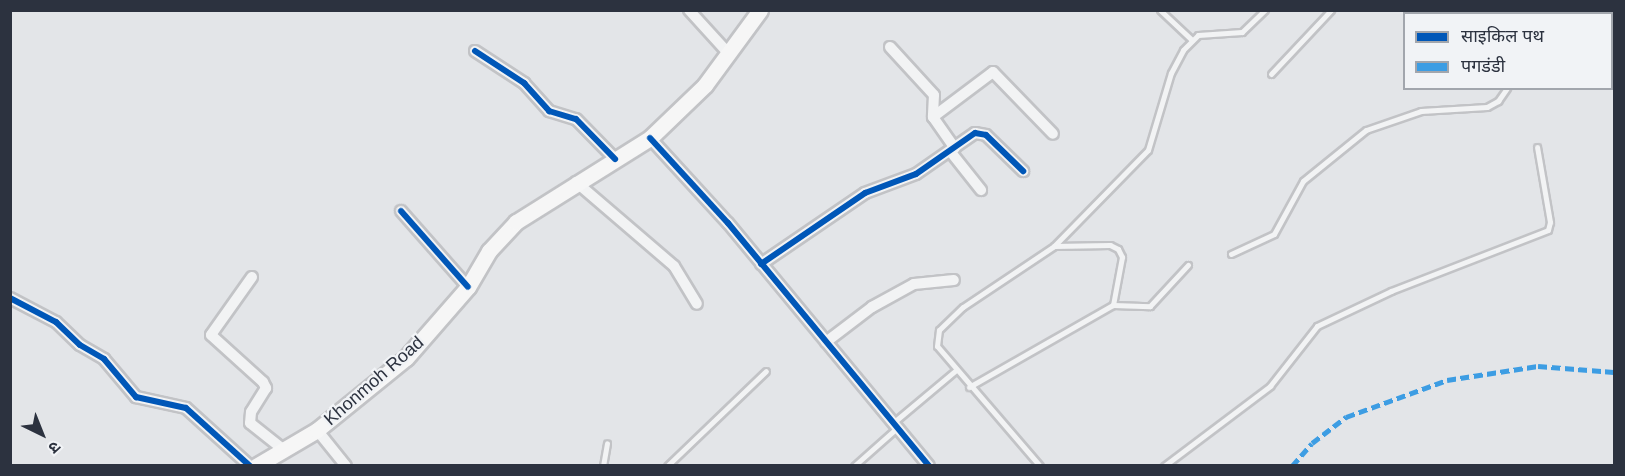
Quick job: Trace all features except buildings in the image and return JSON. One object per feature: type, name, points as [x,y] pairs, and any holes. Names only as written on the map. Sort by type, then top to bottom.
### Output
[{"type":"main road","name":"Khonmoh Road","points":[[256,465],[317,430],[406,358],[468,287],[502,236],[576,182],[650,138],[705,85],[730,55],[760,10]]},
{"type":"street","points":[[689,10],[730,55]]},
{"type":"street","points":[[890,47],[934,95],[933,117],[981,190]]},
{"type":"street","points":[[475,51],[524,83],[549,111],[576,119],[615,159]]},
{"type":"street","points":[[933,117],[993,72],[1053,134]]},
{"type":"street","points":[[761,264],[865,193],[909,177],[980,132],[1023,171]]},
{"type":"street","points":[[650,138],[761,264],[929,465]]},
{"type":"street","points":[[576,182],[674,266],[697,304]]},
{"type":"street","points":[[401,211],[468,287]]},
{"type":"street","points":[[252,278],[211,335],[263,382],[266,388],[251,412],[250,423],[284,450]]},
{"type":"street","points":[[826,342],[872,307],[914,284],[954,280]]},
{"type":"street","points":[[10,298],[56,322],[80,345],[104,359],[129,392],[155,404],[179,404],[186,408],[250,465]]},
{"type":"street","points":[[317,430],[346,465]]},
{"type":"lane","points":[[1160,10],[1192,40]]},
{"type":"lane","points":[[1040,465],[955,371],[937,346],[939,330],[963,307],[1054,246],[1148,150],[1174,66],[1192,40],[1207,33],[1242,32],[1265,10]]},
{"type":"lane","points":[[1271,74],[1330,10]]},
{"type":"lane","points":[[1231,254],[1274,234],[1303,181],[1366,130],[1420,111],[1487,107],[1498,101],[1506,90]]},
{"type":"lane","points":[[1164,465],[1270,387],[1317,326],[1440,271],[1544,233],[1550,222],[1537,147]]},
{"type":"lane","points":[[1054,246],[1110,245],[1118,249],[1122,257],[1113,305]]},
{"type":"lane","points":[[969,387],[1113,305],[1150,306],[1188,265]]},
{"type":"lane","points":[[667,465],[766,371]]},
{"type":"lane","points":[[854,465],[955,371]]},
{"type":"lane","points":[[603,465],[607,443]]},
{"type":"marked path","points":[[1292,466],[1312,443],[1346,417],[1447,380],[1538,366],[1614,372]]},
{"type":"cycle path","points":[[475,51],[524,83],[549,111],[576,119],[615,159]]},
{"type":"cycle path","points":[[761,264],[865,193],[916,174],[975,133],[986,135],[1023,171]]},
{"type":"cycle path","points":[[650,138],[728,223],[929,466]]},
{"type":"cycle path","points":[[401,211],[468,287]]},
{"type":"cycle path","points":[[10,298],[56,322],[80,345],[104,359],[136,397],[186,408],[250,466]]}]
